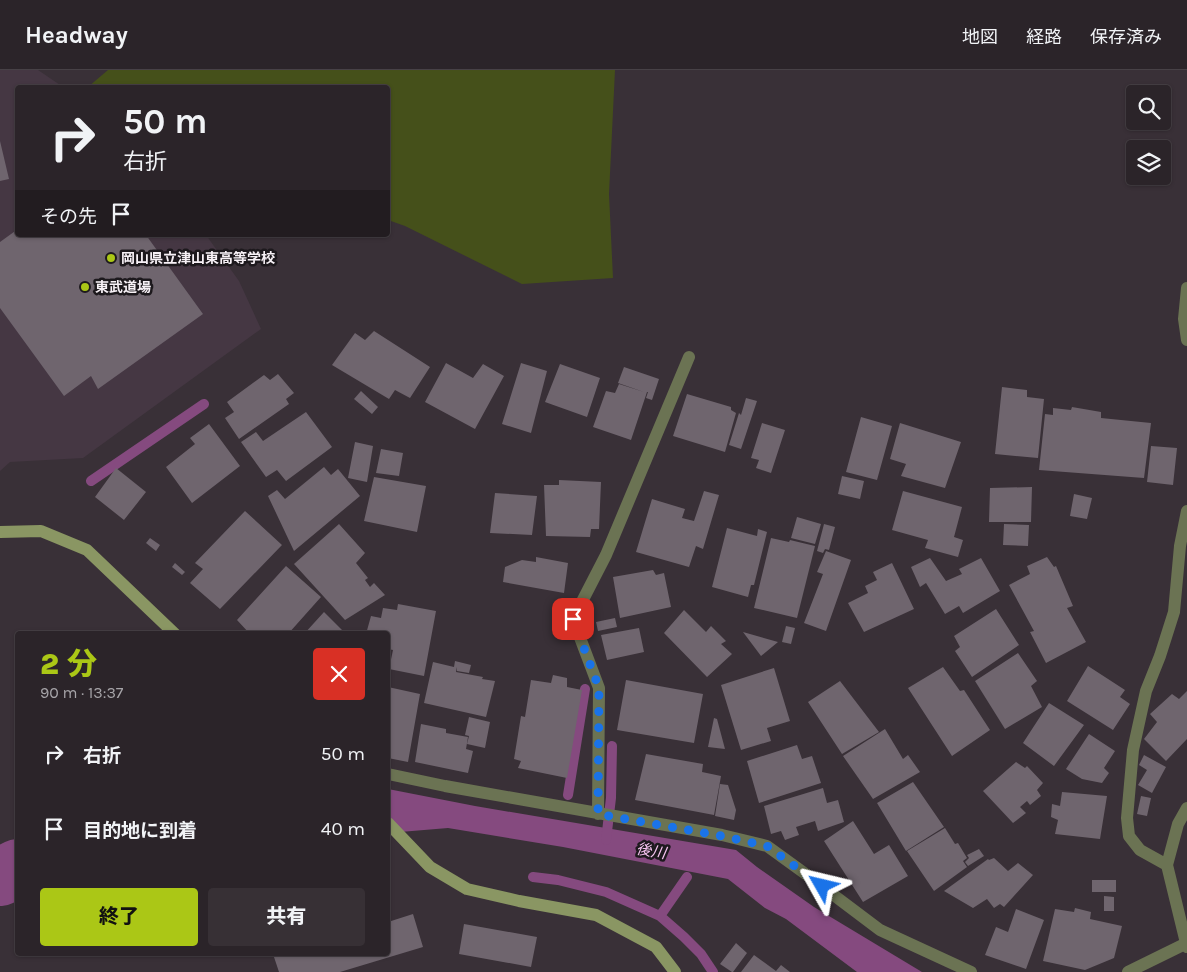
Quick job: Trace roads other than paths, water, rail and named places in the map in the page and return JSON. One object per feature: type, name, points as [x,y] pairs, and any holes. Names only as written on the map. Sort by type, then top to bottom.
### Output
[{"type":"street","points":[[1187,288],[1184,319],[1187,340]]},
{"type":"street","points":[[598,814],[599,688],[573,619],[606,555],[689,357]]},
{"type":"street","points":[[1167,865],[1140,850],[1130,836],[1127,818],[1133,750],[1146,691],[1174,612],[1180,546],[1187,511]]},
{"type":"street","points":[[0,532],[40,531],[87,550],[172,631]]},
{"type":"street","points":[[390,774],[767,846],[880,930],[971,972]]},
{"type":"street","points":[[1128,972],[1187,945],[1167,865],[1178,824],[1187,808]]},
{"type":"street","points":[[390,825],[430,867],[467,889],[596,915],[656,948],[675,972]]},
{"type":"water","points":[[390,789],[475,806],[736,850],[814,907],[922,972],[857,972],[786,919],[765,908],[728,879],[563,847],[448,828],[390,833]]},
{"type":"waterway","points":[[91,481],[204,404]]},
{"type":"waterway","points":[[568,795],[585,689]]},
{"type":"waterway","points":[[606,840],[611,798],[612,746]]},
{"type":"waterway","name":"後川","points":[[0,877],[15,870]]},
{"type":"waterway","points":[[533,877],[558,880],[606,892],[660,916],[701,954],[713,972]]},
{"type":"waterway","points":[[660,916],[687,877]]},
{"type":"place","name":"岡山県立津山東高等学校","points":[[111,258]]},
{"type":"place","name":"東武道場","points":[[85,287]]}]
